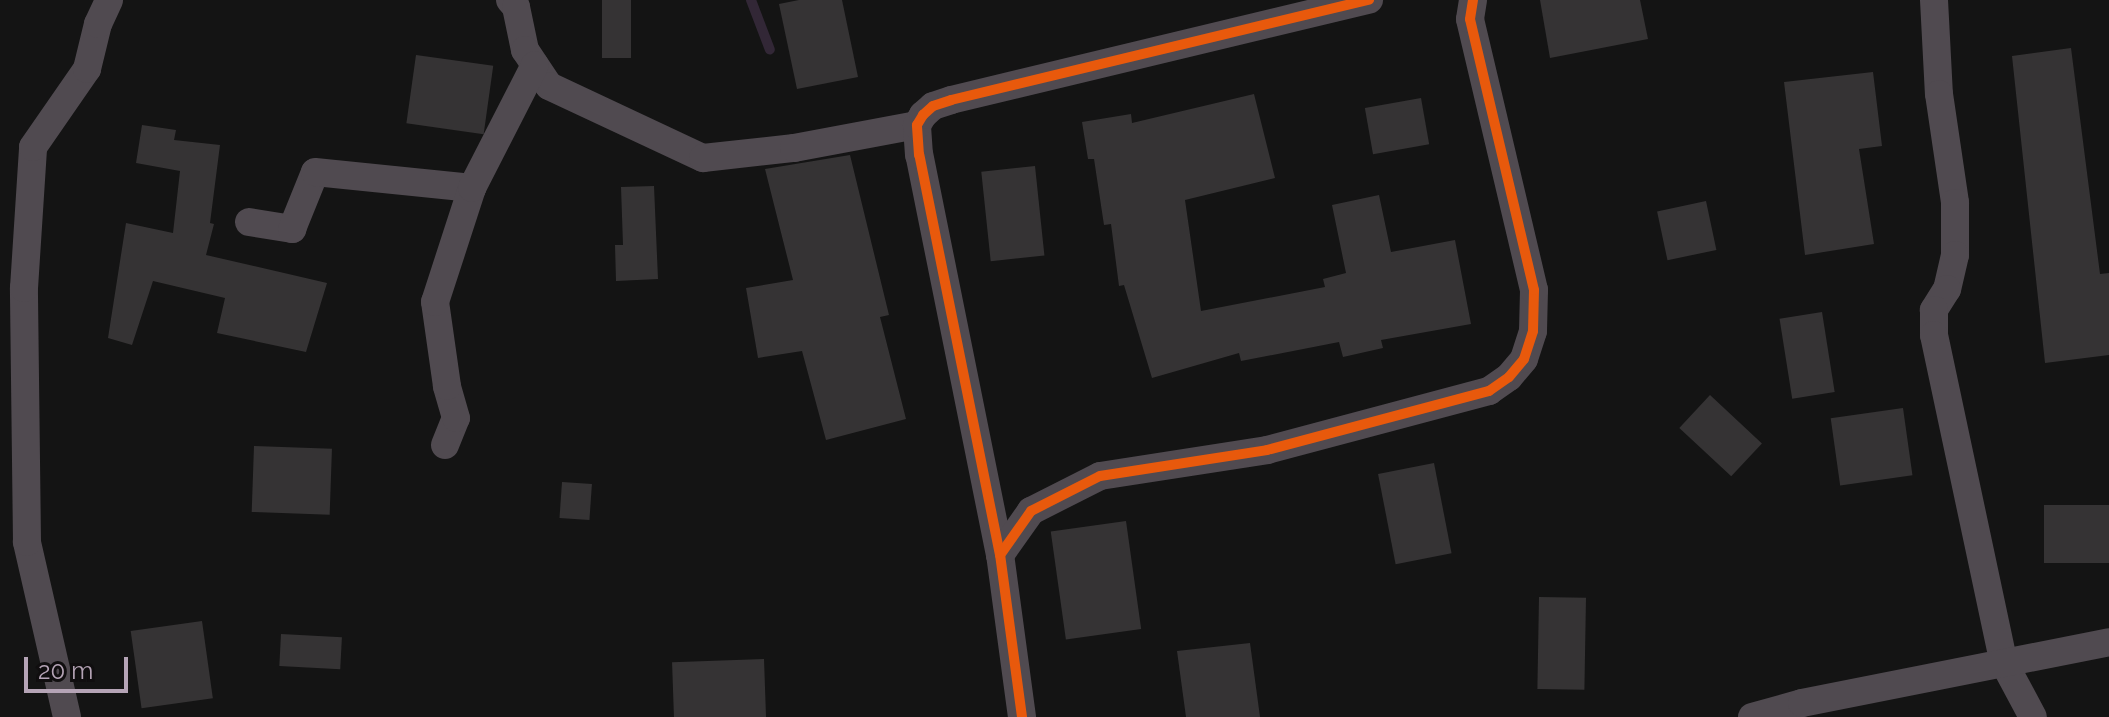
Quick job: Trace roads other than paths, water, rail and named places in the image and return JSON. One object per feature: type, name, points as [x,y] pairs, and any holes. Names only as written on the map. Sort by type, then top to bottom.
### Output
[{"type":"street","points":[[67,717],[27,542],[24,288],[33,147],[87,69],[98,24],[109,0]]},
{"type":"street","points":[[510,0],[516,7],[525,50],[549,86],[703,158],[767,152],[917,125],[933,106],[951,100],[1369,0]]},
{"type":"street","points":[[1000,555],[1031,511],[1100,476],[1267,450],[1489,391],[1509,377],[1524,359],[1533,331],[1534,290],[1470,19],[1473,0]]},
{"type":"street","points":[[1934,0],[1939,94],[1955,203],[1955,255],[1947,289],[1934,310],[1934,335],[2004,663],[2033,717]]},
{"type":"street","points":[[445,445],[456,418],[447,386],[435,302],[472,188],[535,65]]},
{"type":"street","points":[[917,125],[919,155],[1000,555],[1022,717]]},
{"type":"street","points":[[249,222],[292,229],[315,172],[472,188]]},
{"type":"street","points":[[1752,717],[1802,703],[2109,642]]},
{"type":"waterway","points":[[751,0],[770,50]]}]
